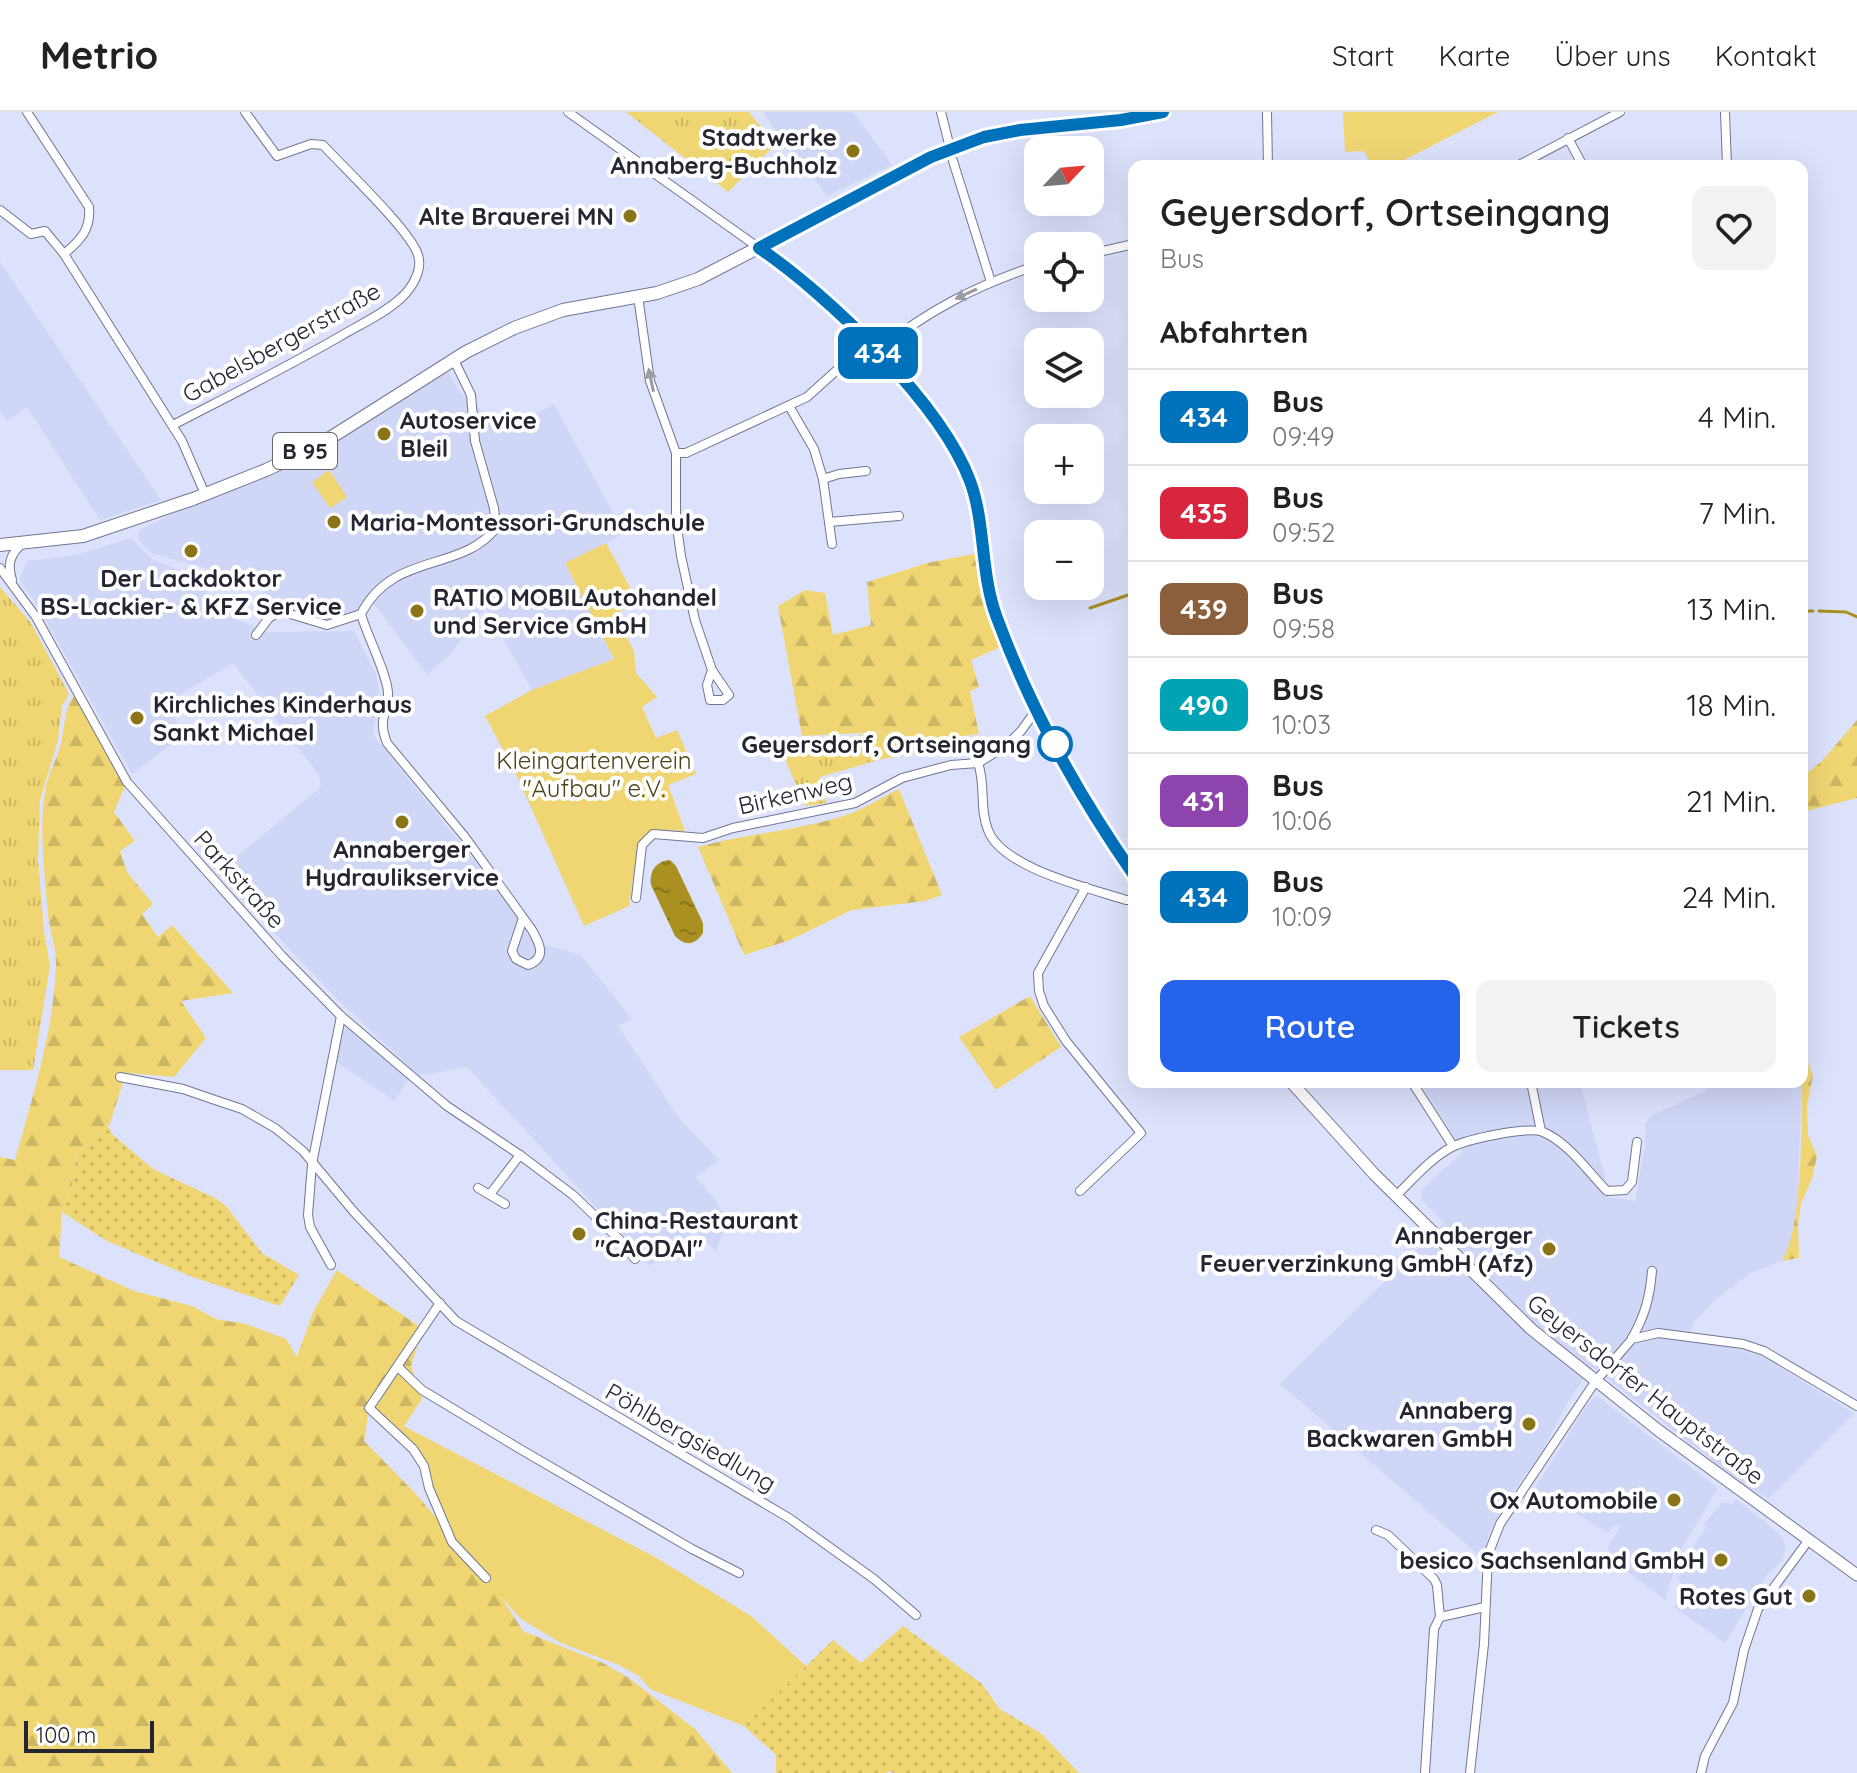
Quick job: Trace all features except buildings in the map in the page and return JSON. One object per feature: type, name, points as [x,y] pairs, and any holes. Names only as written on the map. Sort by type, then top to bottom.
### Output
[{"type":"main road","name":"B 95","points":[[0,545],[83,536],[128,523],[266,470],[319,445],[496,336],[544,316],[584,305],[638,296],[698,279],[984,137],[1163,112]]},
{"type":"main road","points":[[759,248],[787,267],[868,342],[937,422],[969,478],[976,500],[982,551],[995,614],[1037,709],[1099,824],[1128,867]]},
{"type":"main road","name":"Geyersdorfer Hauptstraße","points":[[1297,1088],[1396,1196],[1511,1311],[1595,1382],[1857,1575]]},
{"type":"street","points":[[27,112],[89,207],[90,222],[82,238],[64,254]]},
{"type":"street","name":"Gabelsbergerstraße","points":[[173,425],[281,370],[382,311],[401,298],[415,280],[419,265],[418,254],[408,236],[323,145],[311,144],[277,156],[245,112]]},
{"type":"street","points":[[568,112],[759,248]]},
{"type":"street","points":[[941,112],[991,282]]},
{"type":"street","points":[[1267,112],[1268,160]]},
{"type":"street","points":[[1528,160],[1620,112]]},
{"type":"street","points":[[1725,112],[1727,160]]},
{"type":"street","points":[[1568,138],[1580,160]]},
{"type":"street","points":[[0,210],[31,234],[45,231],[64,254],[173,425],[205,494]]},
{"type":"street","points":[[1104,251],[1128,245]]},
{"type":"street","points":[[877,351],[935,308],[1024,270]]},
{"type":"street","points":[[638,296],[650,381],[676,453],[675,487],[681,556],[695,620],[712,670]]},
{"type":"street","points":[[676,453],[686,453],[807,397],[868,342]]},
{"type":"street","points":[[256,635],[269,618],[280,611],[327,625],[361,614],[370,597],[389,581],[478,546],[496,528],[494,508],[475,441],[471,395],[454,360]]},
{"type":"street","points":[[789,406],[814,449],[823,479],[832,544]]},
{"type":"street","points":[[823,479],[866,471]]},
{"type":"street","points":[[829,522],[899,516]]},
{"type":"street","points":[[14,585],[9,569],[10,559],[23,543]]},
{"type":"street","name":"Parkstraße","points":[[0,568],[36,617],[127,782],[282,956],[341,1016],[447,1106],[573,1195],[622,1242],[635,1259]]},
{"type":"street","points":[[361,614],[388,693],[381,729],[387,743],[465,837],[523,918],[541,947],[539,957],[528,965],[516,959],[512,951],[523,918]]},
{"type":"street","name":"Birkenweg","points":[[636,898],[642,845],[653,834],[703,838],[733,828],[855,803],[902,778],[951,765],[978,763],[1006,746],[1037,709]]},
{"type":"street","points":[[978,763],[983,776],[982,800],[988,829],[998,848],[1027,865],[1128,900]]},
{"type":"street","points":[[1080,1191],[1141,1133],[1066,1041],[1044,1006],[1039,991],[1038,973],[1086,887]]},
{"type":"street","points":[[331,1265],[310,1227],[308,1215],[312,1164],[341,1016]]},
{"type":"street","name":"Pöhlbergsiedlung","points":[[120,1077],[183,1089],[242,1109],[275,1128],[303,1151],[456,1321],[789,1518],[874,1579],[916,1615]]},
{"type":"street","points":[[1416,1088],[1453,1146]]},
{"type":"street","points":[[1532,1088],[1541,1131]]},
{"type":"street","points":[[1396,1196],[1423,1169],[1453,1146],[1525,1129],[1541,1131],[1556,1139],[1607,1191],[1625,1190],[1632,1182],[1637,1142]]},
{"type":"street","points":[[491,1193],[520,1155]]},
{"type":"street","points":[[478,1188],[505,1204]]},
{"type":"street","points":[[1470,1773],[1478,1716],[1488,1555],[1500,1524],[1595,1382],[1632,1339],[1642,1322],[1649,1301],[1652,1271]]},
{"type":"street","points":[[440,1303],[369,1408],[413,1449],[424,1466],[429,1488],[452,1542],[486,1578]]},
{"type":"street","points":[[1632,1339],[1658,1333],[1743,1344],[1764,1351],[1857,1406]]},
{"type":"street","points":[[398,1367],[422,1390],[692,1549],[739,1573]]},
{"type":"street","points":[[1376,1530],[1388,1535],[1437,1585],[1440,1617],[1434,1629],[1425,1773]]},
{"type":"street","points":[[1701,1773],[1705,1756],[1733,1703],[1744,1650],[1758,1609],[1808,1541]]},
{"type":"street","points":[[1440,1617],[1485,1607]]},
{"type":"shaded area","points":[[762,112],[853,112],[892,165],[827,196]]},
{"type":"shaded area","points":[[0,262],[161,500],[100,520],[27,407],[7,421],[0,411]]},
{"type":"shaded area","points":[[445,366],[459,391],[482,411],[495,434],[554,404],[624,533],[565,564],[614,659],[532,690],[486,608],[450,654],[427,675],[370,598],[361,614],[327,625],[274,605],[250,576],[208,569],[151,553],[139,541],[141,529],[281,463]]},
{"type":"shaded area","points":[[131,538],[152,559],[187,574],[230,617],[269,632],[354,631],[376,674],[379,689],[373,735],[497,888],[532,941],[581,955],[632,1019],[618,1026],[678,1117],[719,1160],[696,1177],[727,1220],[716,1252],[695,1231],[650,1266],[467,1067],[419,1076],[339,1001],[217,873],[321,787],[319,775],[233,663],[167,702],[184,735],[132,774],[38,607],[19,579],[28,561],[76,555]]},
{"type":"shaded area","points":[[341,1021],[409,1077],[395,1101],[333,1060]]},
{"type":"shaded area","points":[[1424,1088],[1582,1088],[1608,1197],[1635,1201],[1645,1146],[1645,1124],[1651,1116],[1706,1088],[1802,1088],[1797,1209],[1789,1250],[1782,1261],[1751,1273],[1717,1298],[1693,1323],[1689,1339],[1721,1344],[1764,1357],[1854,1413],[1768,1499],[1740,1482],[1592,1367],[1568,1401],[1542,1452],[1508,1499],[1490,1531],[1482,1558],[1280,1384],[1444,1223],[1422,1200],[1422,1189],[1463,1152]]},
{"type":"shaded area","points":[[1597,1396],[1718,1488],[1679,1553],[1665,1600],[1607,1556],[1611,1551],[1607,1548],[1621,1526],[1617,1524],[1608,1533],[1535,1488],[1589,1402]]},
{"type":"shaded area","points":[[1736,1499],[1781,1535],[1786,1548],[1782,1561],[1767,1575],[1725,1643],[1674,1607],[1686,1587],[1678,1580],[1692,1548],[1706,1528],[1704,1524],[1722,1502],[1732,1504]]},
{"type":"green space","points":[[626,112],[749,112],[775,145],[728,192]]},
{"type":"green space","points":[[1343,112],[1498,112],[1404,160],[1369,160],[1364,151],[1345,152]]},
{"type":"green space","points":[[329,470],[347,497],[330,508],[312,482]]},
{"type":"green space","name":"Kleingartenverein \"Aufbau\" e.V.","points":[[606,543],[634,595],[633,604],[614,615],[634,651],[636,673],[657,697],[642,707],[656,738],[677,730],[696,774],[668,785],[685,831],[660,830],[646,836],[637,858],[629,906],[584,926],[516,774],[485,716],[532,690],[614,659],[565,563]]},
{"type":"green space","points":[[978,553],[1003,646],[971,660],[979,687],[970,691],[979,734],[930,740],[920,730],[802,736],[778,606],[805,590],[825,593],[833,635],[871,625],[867,582],[927,563]]},
{"type":"green space","points":[[0,587],[31,623],[69,694],[62,706],[58,740],[40,800],[38,859],[50,966],[33,1070],[0,1070]]},
{"type":"green space","points":[[74,695],[125,786],[114,812],[135,841],[120,851],[127,872],[153,904],[142,914],[158,937],[172,925],[233,993],[181,1001],[206,1038],[174,1077],[126,1073],[109,1126],[76,1155],[72,1185],[62,1212],[59,1257],[134,1291],[192,1306],[216,1319],[246,1324],[286,1339],[297,1357],[313,1312],[337,1270],[423,1329],[411,1366],[422,1399],[397,1437],[369,1409],[364,1441],[414,1492],[493,1584],[523,1631],[603,1663],[629,1678],[695,1729],[732,1773],[0,1773],[0,1157],[15,1160],[42,1063],[51,1013],[56,957],[48,915],[43,851],[44,802],[47,782]]},
{"type":"green space","points":[[1857,720],[1857,798],[1808,810],[1808,772],[1822,761]]},
{"type":"green space","points":[[920,730],[930,740],[930,751],[882,759],[820,777],[826,803],[805,806],[786,761],[791,749],[871,733]]},
{"type":"green space","points":[[899,789],[942,895],[925,901],[852,910],[790,940],[744,955],[698,847],[830,820],[855,812]]},
{"type":"green space","points":[[1030,996],[1061,1047],[996,1090],[959,1037]]},
{"type":"green space","points":[[1808,1063],[1813,1076],[1807,1105],[1808,1135],[1817,1156],[1812,1179],[1801,1203],[1799,1258],[1782,1261],[1794,1222],[1802,1088],[1808,1088]]},
{"type":"green space","points":[[107,1125],[113,1135],[153,1169],[226,1206],[262,1253],[299,1275],[280,1306],[190,1276],[107,1241],[62,1212],[72,1185],[76,1155]]},
{"type":"green space","points":[[369,1408],[655,1557],[751,1616],[806,1666],[744,1726],[650,1689],[639,1676],[619,1665],[561,1643],[521,1619],[452,1542],[413,1449]]},
{"type":"green space","points":[[903,1626],[981,1683],[1000,1709],[1042,1734],[1079,1773],[776,1773],[776,1755],[744,1726],[833,1640],[861,1663]]},
{"type":"water","points":[[670,860],[676,866],[703,923],[703,933],[690,943],[675,936],[651,885],[654,868]]},
{"type":"waterway","points":[[1090,608],[1128,595]]},
{"type":"waterway","points":[[1808,611],[1813,611]]},
{"type":"waterway","points":[[1819,611],[1846,612],[1857,617]]},
{"type":"bus line","name":"434","points":[[1128,866],[1099,824],[1037,709],[1008,647],[989,589],[976,500],[956,453],[937,422],[868,342],[787,267],[759,248],[950,148],[1020,130],[1121,120],[1163,112]]},
{"type":"place","name":"Stadtwerke Annaberg-Buchholz","points":[[853,151]]},
{"type":"place","name":"Alte Brauerei MN","points":[[630,216]]},
{"type":"place","name":"Autoservice Bleil","points":[[384,434]]},
{"type":"place","name":"Maria-Montessori-Grundschule","points":[[334,522]]},
{"type":"place","name":"Der Lackdoktor BS-Lackier- & KFZ Service","points":[[191,551]]},
{"type":"place","name":"RATIO MOBILAutohandel und Service GmbH","points":[[417,611]]},
{"type":"place","name":"Kirchliches Kinderhaus Sankt Michael","points":[[137,718]]},
{"type":"place","name":"Geyersdorf, Ortseingang","points":[[1055,744]]},
{"type":"place","name":"Annaberger Hydraulikservice","points":[[402,822]]},
{"type":"place","name":"China-Restaurant \"CAODAI\"","points":[[579,1234]]},
{"type":"place","name":"Annaberger Feuerverzinkung GmbH (Afz)","points":[[1549,1249]]},
{"type":"place","name":"Annaberg Backwaren GmbH","points":[[1529,1424]]},
{"type":"place","name":"Ox Automobile","points":[[1674,1500]]},
{"type":"place","name":"besico Sachsenland GmbH","points":[[1721,1560]]},
{"type":"place","name":"Rotes Gut","points":[[1809,1596]]}]
